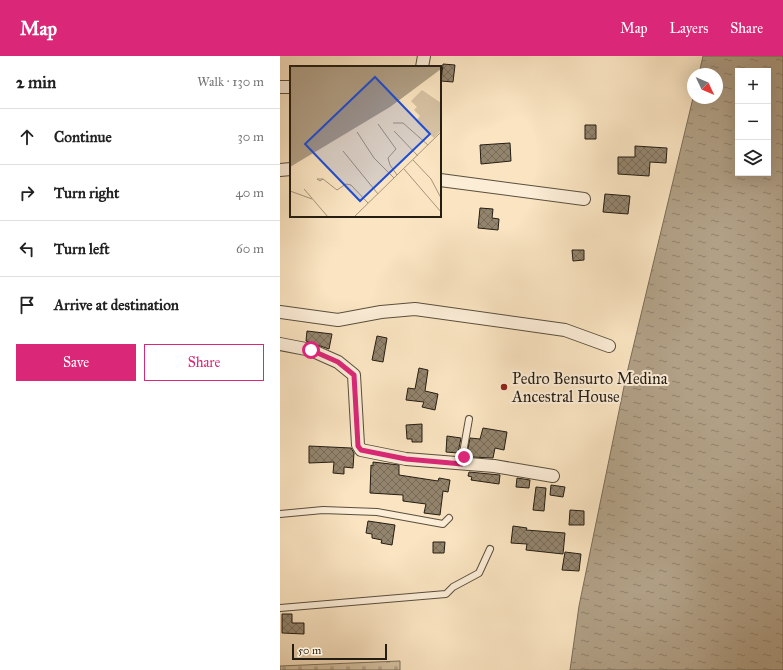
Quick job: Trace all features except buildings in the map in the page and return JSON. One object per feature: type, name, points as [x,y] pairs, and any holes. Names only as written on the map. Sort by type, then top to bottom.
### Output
[{"type":"street","points":[[422,66],[424,56]]},
{"type":"street","points":[[280,170],[290,169]]},
{"type":"street","points":[[441,180],[584,199]]},
{"type":"street","points":[[280,312],[338,320],[381,312],[415,309],[565,330],[609,346]]},
{"type":"street","points":[[280,344],[311,350],[338,362],[354,375],[358,446],[361,450],[406,459],[494,466],[553,476]]},
{"type":"lane","points":[[462,464],[470,419]]},
{"type":"lane","points":[[280,514],[323,510],[377,512],[443,524],[449,518]]},
{"type":"lane","points":[[280,608],[446,594],[453,587],[479,573],[490,549]]},
{"type":"green space","points":[[400,661],[400,670],[280,670],[280,666]]},
{"type":"water","points":[[703,56],[783,56],[783,670],[570,670],[579,606],[626,377],[692,104],[723,104],[723,68],[700,68]]},
{"type":"place","name":"Pedro Bensurto Medina Ancestral House","points":[[504,387]]},
{"type":"route","points":[[311,350],[338,362],[354,375],[358,446],[361,450],[406,459],[462,464],[464,457]]}]
